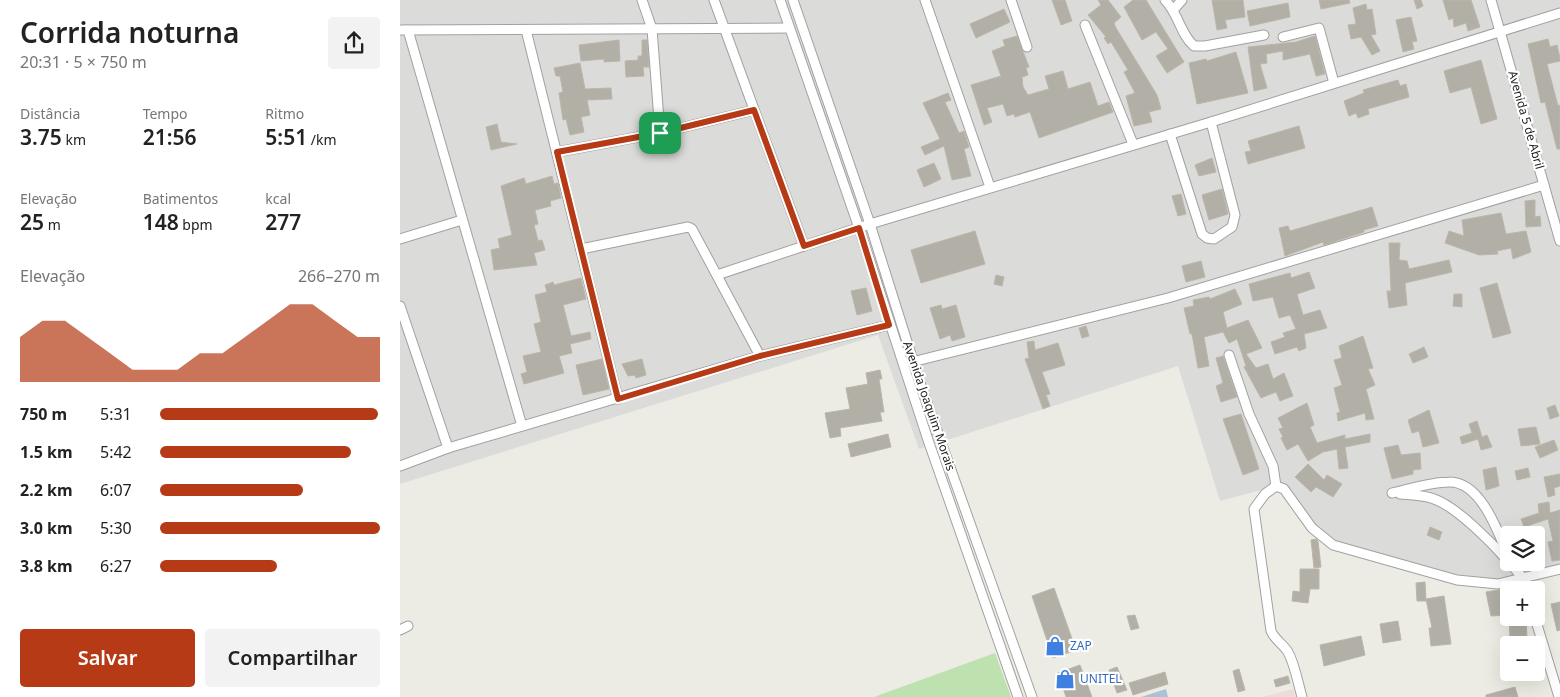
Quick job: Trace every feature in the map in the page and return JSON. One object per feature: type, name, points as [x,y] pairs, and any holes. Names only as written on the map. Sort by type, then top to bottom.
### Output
[{"type":"street","points":[[642,0],[652,29],[660,133]]},
{"type":"street","points":[[714,0],[804,246]]},
{"type":"street","name":"Avenida Joaquim Morais","points":[[780,0],[859,228],[889,325],[1018,697]]},
{"type":"street","name":"Avenida Joaquim Morais","points":[[792,0],[870,224],[912,362],[1032,697]]},
{"type":"street","points":[[925,0],[990,187]]},
{"type":"street","points":[[1011,0],[1027,46]]},
{"type":"street","points":[[1166,0],[1174,9],[1186,40],[1194,46],[1205,46],[1264,35]]},
{"type":"street","points":[[1174,9],[1182,0]]},
{"type":"street","name":"Avenida 5 de Abril","points":[[1491,0],[1560,241]]},
{"type":"street","points":[[717,275],[870,224],[1211,122],[1560,13]]},
{"type":"street","points":[[1086,25],[1134,144]]},
{"type":"street","points":[[522,426],[404,30],[789,28]]},
{"type":"street","points":[[1283,37],[1319,28],[1334,83]]},
{"type":"street","points":[[526,30],[618,399]]},
{"type":"street","points":[[557,152],[660,133],[754,110]]},
{"type":"street","points":[[1170,134],[1202,234],[1207,238],[1214,239],[1232,227],[1235,215],[1211,122]]},
{"type":"street","points":[[912,362],[1168,298],[1544,185]]},
{"type":"street","points":[[400,239],[462,220]]},
{"type":"street","points":[[581,250],[688,227],[692,228],[760,356]]},
{"type":"street","points":[[400,306],[448,448]]},
{"type":"street","points":[[400,466],[448,448],[760,356],[889,325]]},
{"type":"street","points":[[1229,354],[1249,414],[1273,466],[1276,486]]},
{"type":"street","points":[[1451,482],[1468,488],[1480,499],[1498,530],[1510,562],[1489,541],[1453,511],[1434,499],[1392,493],[1451,482]]},
{"type":"street","points":[[1276,486],[1284,489],[1312,528],[1333,545],[1457,580],[1498,584],[1560,569]]},
{"type":"street","points":[[1276,486],[1265,494],[1254,509],[1255,526],[1271,631],[1276,640],[1286,648],[1290,655],[1302,697]]},
{"type":"street","points":[[1517,571],[1524,581]]},
{"type":"street","points":[[1537,626],[1559,697]]},
{"type":"shaded area","points":[[400,0],[1560,0],[1560,569],[1510,581],[1500,581],[1498,584],[1457,580],[1333,545],[1276,486],[1220,501],[1178,366],[919,449],[878,335],[400,484]]},
{"type":"shaded area","points":[[1293,689],[1295,697],[1263,697]]},
{"type":"green space","points":[[995,653],[1011,697],[874,697]]},
{"type":"water","points":[[1166,689],[1168,697],[1141,697]]},
{"type":"building","points":[[1052,0],[1065,0],[1072,21],[1061,25]]},
{"type":"building","points":[[1098,0],[1108,0],[1121,17],[1114,23],[1116,28],[1157,95],[1161,109],[1149,112],[1152,122],[1134,126],[1126,96],[1135,93],[1124,72],[1128,70],[1111,42],[1108,44],[1104,38],[1106,37],[1088,15],[1101,5]]},
{"type":"building","points":[[1133,0],[1146,0],[1184,62],[1167,73],[1156,56],[1168,49],[1156,32],[1142,40],[1124,7]]},
{"type":"building","points":[[1212,0],[1243,0],[1245,17],[1225,20],[1227,28],[1217,30]]},
{"type":"building","points":[[1319,0],[1349,0],[1350,3],[1321,9]]},
{"type":"building","points":[[1414,0],[1421,0],[1423,6],[1417,9]]},
{"type":"building","points":[[1443,0],[1471,0],[1480,27],[1468,31],[1466,23],[1454,27],[1453,18],[1449,20]]},
{"type":"building","points":[[1288,3],[1290,17],[1250,26],[1247,11]]},
{"type":"building","points":[[1366,4],[1367,10],[1372,9],[1376,34],[1371,35],[1380,51],[1372,55],[1361,37],[1351,39],[1348,25],[1356,24],[1353,8]]},
{"type":"building","points":[[1004,9],[1010,22],[976,38],[970,24]]},
{"type":"building","points":[[1411,17],[1417,41],[1412,42],[1414,49],[1403,52],[1396,20]]},
{"type":"building","points":[[1017,36],[1029,67],[1026,68],[1028,75],[1022,77],[1023,87],[1028,95],[1049,89],[1045,76],[1063,71],[1068,89],[1090,82],[1098,106],[1109,102],[1113,112],[1039,138],[1030,112],[1015,117],[1014,114],[1007,116],[1003,104],[987,108],[992,122],[984,125],[971,85],[1001,76],[992,51],[1005,46],[1003,40]]},
{"type":"building","points":[[1315,36],[1325,74],[1316,76],[1310,54],[1283,60],[1283,51],[1266,54],[1267,63],[1260,64],[1267,88],[1254,91],[1248,47],[1296,42]]},
{"type":"building","points":[[1548,39],[1550,47],[1557,45],[1560,58],[1560,61],[1547,64],[1558,106],[1560,105],[1560,149],[1557,149],[1545,102],[1541,103],[1528,44]]},
{"type":"building","points":[[619,40],[620,61],[604,62],[604,59],[581,61],[579,45]]},
{"type":"building","points":[[642,40],[647,40],[649,67],[643,67],[644,76],[626,77],[625,61],[638,60],[638,56],[642,56]]},
{"type":"building","points":[[1236,52],[1248,93],[1197,104],[1189,63],[1206,59],[1207,61]]},
{"type":"building","points":[[1481,60],[1497,119],[1481,124],[1471,87],[1450,93],[1444,71]]},
{"type":"building","points":[[580,63],[585,89],[611,88],[612,99],[587,100],[590,115],[581,117],[584,132],[570,135],[566,119],[563,120],[559,93],[563,92],[560,76],[556,76],[554,68]]},
{"type":"building","points":[[1398,80],[1400,86],[1406,84],[1409,97],[1368,109],[1369,114],[1358,118],[1356,113],[1349,116],[1344,101],[1364,93],[1363,90]]},
{"type":"building","points":[[948,93],[951,100],[945,102],[959,133],[964,131],[969,147],[964,149],[971,176],[952,180],[944,146],[925,155],[921,147],[940,139],[923,103]]},
{"type":"building","points":[[497,124],[501,142],[517,144],[491,150],[486,127]]},
{"type":"building","points":[[1299,126],[1305,148],[1248,164],[1245,152],[1251,151],[1248,141]]},
{"type":"building","points":[[1212,158],[1216,172],[1199,176],[1195,165]]},
{"type":"building","points":[[934,163],[941,179],[924,187],[917,170]]},
{"type":"building","points":[[552,176],[554,184],[558,183],[561,198],[550,201],[551,206],[535,210],[538,224],[534,225],[538,241],[542,240],[545,250],[534,253],[537,265],[494,270],[491,250],[500,248],[498,239],[512,235],[501,186],[524,178],[526,184]]},
{"type":"building","points":[[1222,189],[1228,214],[1209,220],[1202,195]]},
{"type":"building","points":[[1181,194],[1186,214],[1178,216],[1172,196]]},
{"type":"building","points":[[1535,200],[1535,217],[1540,216],[1541,226],[1526,227],[1525,201]]},
{"type":"building","points":[[1372,207],[1378,226],[1324,245],[1323,242],[1285,256],[1279,228],[1288,226],[1290,231]]},
{"type":"building","points":[[1501,213],[1506,234],[1526,231],[1531,252],[1513,259],[1511,248],[1497,251],[1498,254],[1479,255],[1445,243],[1449,231],[1464,236],[1462,220]]},
{"type":"building","points":[[975,231],[985,264],[921,283],[911,250]]},
{"type":"building","points":[[1389,243],[1400,243],[1399,260],[1407,261],[1409,269],[1449,260],[1452,272],[1405,283],[1407,305],[1389,308],[1387,291],[1391,291]]},
{"type":"building","points":[[1201,261],[1205,277],[1186,282],[1182,266]]},
{"type":"building","points":[[1309,272],[1315,288],[1297,294],[1303,315],[1320,310],[1327,328],[1304,334],[1306,348],[1299,351],[1297,347],[1275,354],[1271,342],[1285,337],[1283,333],[1296,329],[1290,315],[1279,318],[1273,297],[1253,301],[1249,284],[1290,273],[1291,278]]},
{"type":"building","points":[[996,275],[1004,277],[1002,286],[994,284]]},
{"type":"building","points":[[581,278],[586,299],[563,305],[571,336],[590,332],[591,339],[570,344],[572,353],[559,356],[564,373],[524,384],[521,374],[527,372],[523,356],[541,352],[534,324],[541,322],[535,295],[547,292],[545,285],[553,282],[554,285]]},
{"type":"building","points":[[1497,283],[1511,333],[1493,338],[1480,288]]},
{"type":"building","points":[[866,288],[872,311],[857,315],[851,291]]},
{"type":"building","points":[[1235,289],[1242,304],[1223,312],[1227,328],[1248,320],[1262,348],[1246,354],[1256,368],[1268,364],[1273,379],[1284,373],[1293,396],[1280,401],[1276,392],[1261,398],[1244,367],[1246,366],[1237,339],[1229,343],[1223,332],[1204,337],[1209,366],[1198,368],[1192,334],[1190,334],[1184,308],[1194,306],[1193,300],[1209,297],[1210,299]]},
{"type":"building","points":[[1454,294],[1462,294],[1462,307],[1453,306]]},
{"type":"building","points":[[941,305],[942,309],[956,305],[965,337],[952,341],[950,335],[940,339],[930,308]]},
{"type":"building","points":[[1086,326],[1089,336],[1082,338],[1079,328]]},
{"type":"building","points":[[1363,336],[1373,368],[1368,369],[1375,385],[1366,389],[1374,419],[1366,420],[1365,413],[1338,421],[1337,413],[1340,412],[1334,388],[1342,385],[1334,360],[1342,358],[1339,346]]},
{"type":"building","points":[[1034,341],[1035,350],[1058,343],[1065,365],[1042,372],[1050,394],[1046,395],[1050,406],[1043,409],[1025,359],[1029,358],[1027,342]]},
{"type":"building","points":[[1424,347],[1428,357],[1413,363],[1409,354]]},
{"type":"building","points":[[1223,356],[1237,397],[1221,402],[1216,386],[1223,383],[1216,358]]},
{"type":"building","points":[[602,359],[609,389],[583,395],[576,365]]},
{"type":"building","points":[[642,359],[646,375],[636,378],[635,375],[628,376],[622,364]]},
{"type":"building","points":[[880,370],[882,379],[879,379],[884,412],[880,412],[882,421],[840,428],[841,436],[830,438],[825,413],[850,409],[846,388],[868,384],[866,373]]},
{"type":"building","points":[[1307,403],[1314,425],[1310,427],[1317,443],[1345,435],[1345,439],[1370,434],[1370,442],[1345,447],[1348,468],[1339,469],[1337,449],[1323,452],[1308,461],[1298,444],[1287,450],[1281,438],[1283,437],[1279,429],[1283,428],[1278,418]]},
{"type":"building","points":[[1555,405],[1559,416],[1550,419],[1547,408]]},
{"type":"building","points":[[1429,410],[1439,443],[1423,447],[1419,431],[1412,433],[1408,420]]},
{"type":"building","points":[[1241,414],[1259,469],[1243,475],[1223,419]]},
{"type":"building","points":[[1477,421],[1482,437],[1487,435],[1492,447],[1481,450],[1478,439],[1462,444],[1460,437],[1472,433],[1469,424]]},
{"type":"building","points":[[1536,427],[1540,444],[1521,446],[1518,429]]},
{"type":"building","points":[[888,434],[891,447],[851,457],[848,444]]},
{"type":"building","points":[[1554,440],[1558,450],[1540,458],[1535,447]]},
{"type":"building","points":[[1398,445],[1401,455],[1420,453],[1421,469],[1413,470],[1413,474],[1392,479],[1384,448]]},
{"type":"building","points":[[1308,464],[1324,480],[1327,475],[1342,484],[1333,497],[1316,487],[1311,492],[1295,477]]},
{"type":"building","points":[[1496,467],[1499,486],[1486,490],[1483,470]]},
{"type":"building","points":[[1528,468],[1530,477],[1517,480],[1515,471]]},
{"type":"building","points":[[1560,474],[1560,486],[1554,488],[1555,495],[1548,497],[1544,477]]},
{"type":"building","points":[[1549,502],[1550,513],[1560,510],[1560,560],[1552,561],[1548,542],[1553,541],[1548,519],[1524,526],[1521,519],[1539,513],[1538,504]]},
{"type":"building","points":[[1430,527],[1442,532],[1439,540],[1427,535]]},
{"type":"building","points":[[1316,539],[1318,541],[1321,567],[1314,568],[1311,540]]},
{"type":"building","points":[[1300,569],[1319,569],[1319,589],[1310,589],[1308,603],[1292,601],[1293,591],[1300,592]]},
{"type":"building","points":[[1425,582],[1426,601],[1417,601],[1416,583]]},
{"type":"building","points":[[1054,588],[1076,650],[1053,658],[1032,596]]},
{"type":"building","points":[[1500,590],[1500,616],[1491,616],[1486,592]]},
{"type":"building","points":[[1444,596],[1451,644],[1431,646],[1429,628],[1432,628],[1426,599]]},
{"type":"building","points":[[1560,602],[1560,630],[1557,631],[1551,604]]},
{"type":"building","points":[[1135,615],[1139,628],[1131,630],[1127,616]]},
{"type":"building","points":[[1398,621],[1401,640],[1383,643],[1380,624]]},
{"type":"building","points":[[1509,626],[1526,626],[1527,636],[1510,636]]},
{"type":"building","points":[[1361,636],[1365,655],[1324,666],[1320,645]]},
{"type":"building","points":[[1080,665],[1092,697],[1066,697],[1058,673]]},
{"type":"building","points":[[1117,667],[1127,690],[1117,693],[1109,670]]},
{"type":"building","points":[[1239,669],[1245,690],[1238,692],[1233,671]]},
{"type":"building","points":[[1165,672],[1168,684],[1133,695],[1129,683]]},
{"type":"building","points":[[1288,676],[1290,683],[1276,687],[1274,680]]},
{"type":"building","points":[[1515,687],[1518,697],[1486,697],[1486,695]]},
{"type":"place","name":"ZAP","points":[[1055,646]]},
{"type":"place","name":"UNITEL","points":[[1065,679]]},
{"type":"route","points":[[754,110],[804,246],[859,228],[889,325],[760,356],[618,399],[557,152],[660,133],[754,110]]}]
